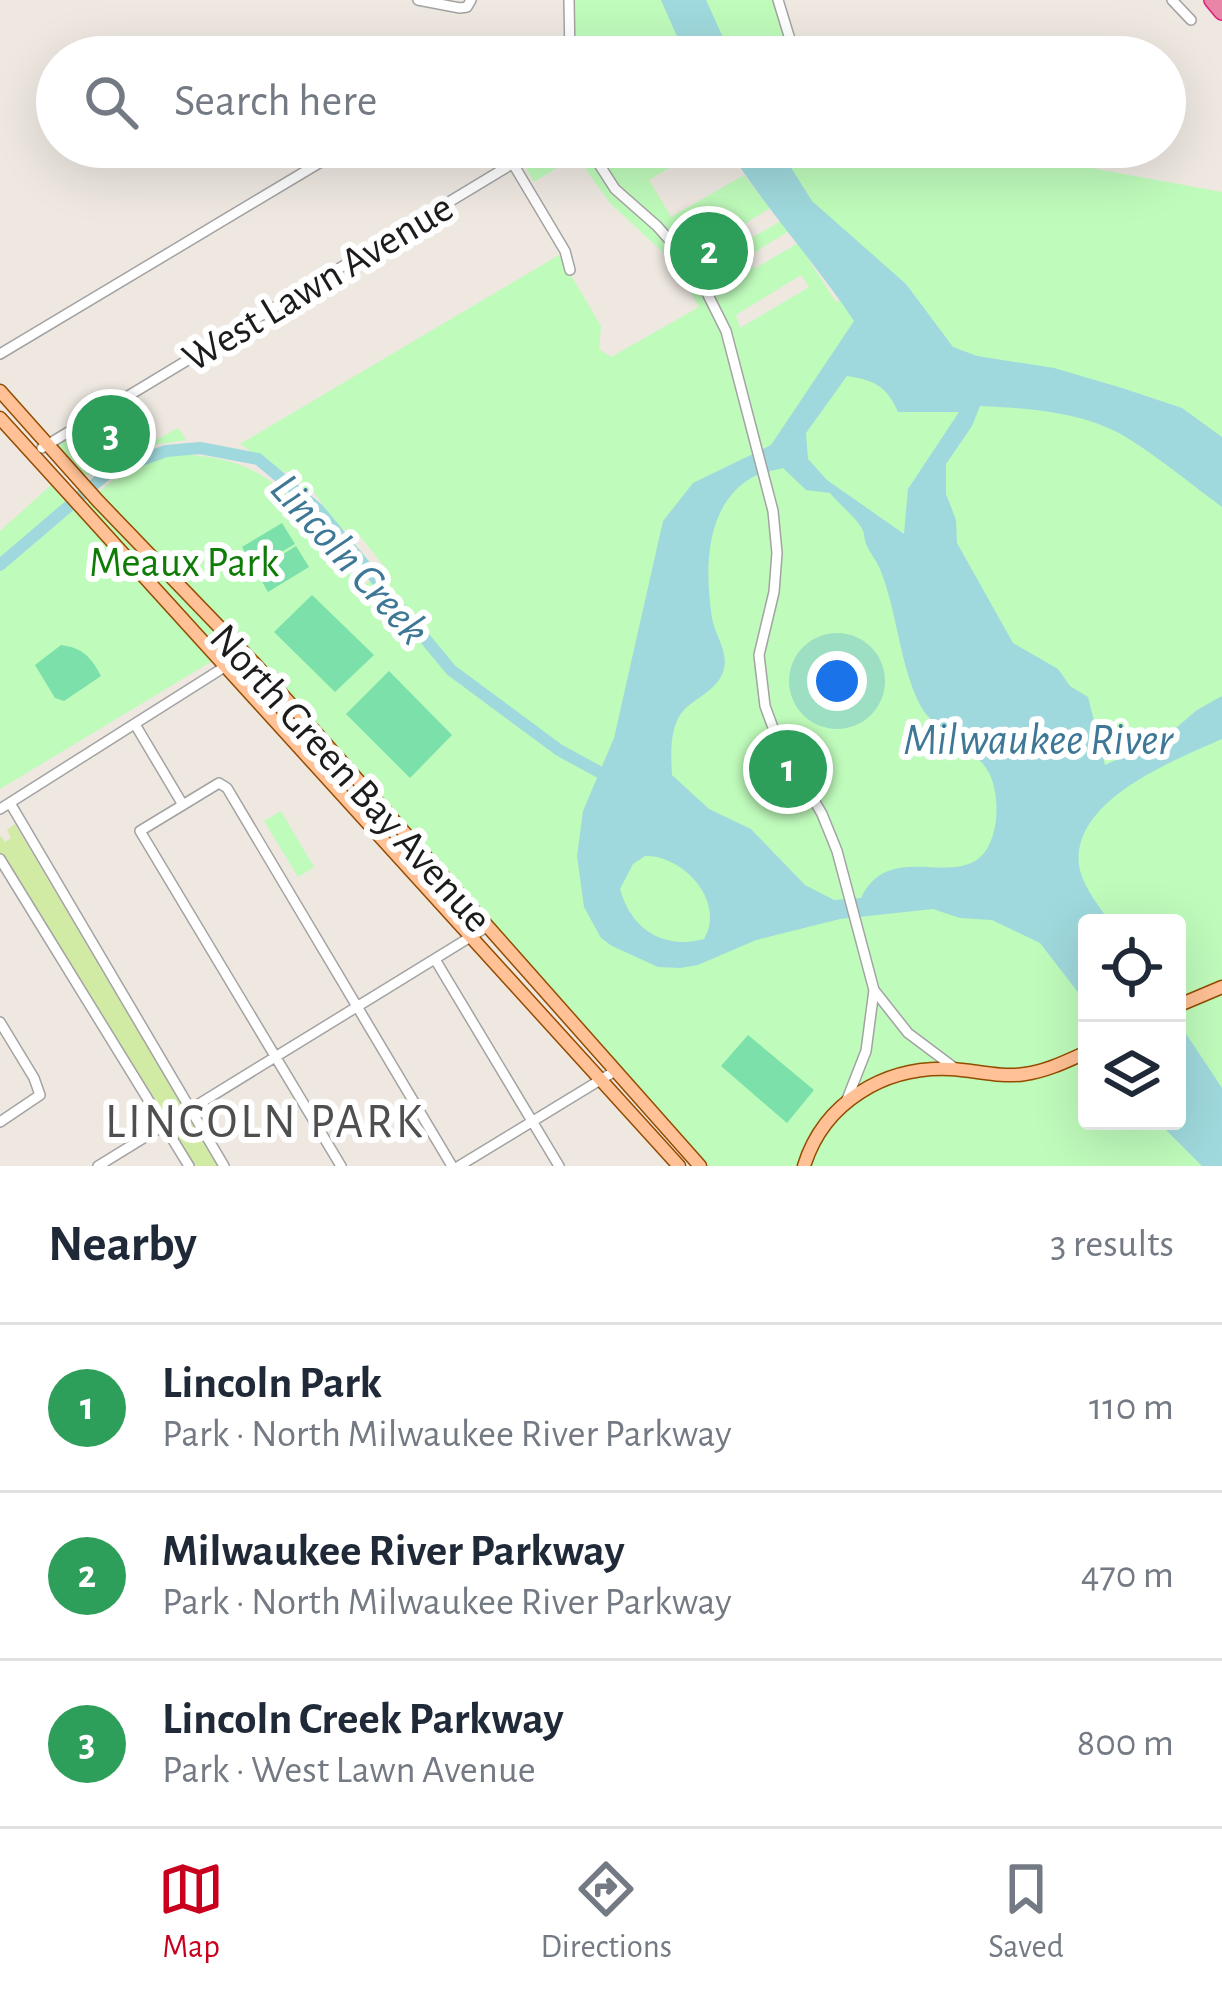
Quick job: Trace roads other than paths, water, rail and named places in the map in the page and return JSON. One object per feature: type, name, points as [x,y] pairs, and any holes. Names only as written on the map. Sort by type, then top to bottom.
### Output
[{"type":"highway","points":[[1212,0],[1222,12]]},
{"type":"main road","name":"North Green Bay Avenue","points":[[0,391],[245,654],[700,1166]]},
{"type":"main road","name":"North Green Bay Avenue","points":[[0,418],[679,1166]]},
{"type":"main road","points":[[50,474],[75,476]]},
{"type":"main road","points":[[1186,1002],[1222,987]]},
{"type":"main road","points":[[804,1166],[820,1133],[845,1102],[881,1080],[904,1072],[956,1069],[1025,1074],[1078,1055]]},
{"type":"street","points":[[418,0],[469,3]]},
{"type":"street","points":[[569,0],[570,36]]},
{"type":"street","points":[[778,0],[789,36]]},
{"type":"street","points":[[1172,0],[1191,20]]},
{"type":"street","points":[[0,354],[311,168]]},
{"type":"street","name":"West Lawn Avenue","points":[[34,456],[48,443],[504,168]]},
{"type":"street","points":[[515,168],[565,251],[570,270]]},
{"type":"street","points":[[602,168],[615,189],[675,244],[706,286],[726,331],[766,484],[777,553],[774,592],[758,655],[765,706],[775,733],[822,814],[874,991],[866,1051],[845,1102]]},
{"type":"street","points":[[224,1166],[5,806],[245,654]]},
{"type":"street","points":[[136,726],[183,805]]},
{"type":"street","points":[[341,1166],[140,831],[224,784],[456,1166],[615,1071]]},
{"type":"street","points":[[0,859],[190,1166]]},
{"type":"street","points":[[98,1166],[485,928]]},
{"type":"street","points":[[436,961],[560,1166]]},
{"type":"street","points":[[874,991],[908,1033],[956,1069]]},
{"type":"street","points":[[0,1022],[40,1095],[0,1123]]},
{"type":"water","points":[[661,0],[706,0],[722,36],[677,36]]},
{"type":"water","name":"Milwaukee River","points":[[741,168],[791,168],[812,201],[906,284],[953,347],[977,356],[1054,368],[1182,408],[1222,437],[1222,507],[1129,439],[1057,413],[980,406],[946,464],[946,494],[956,520],[957,543],[1013,643],[1058,669],[1070,686],[1088,697],[1105,765],[1163,739],[1222,696],[1222,739],[1130,785],[1092,820],[1081,841],[1081,873],[1105,914],[1078,914],[1078,992],[1040,943],[992,920],[960,918],[933,909],[840,919],[756,940],[680,968],[658,967],[612,946],[601,938],[584,907],[577,856],[583,811],[614,738],[663,521],[693,483],[771,445],[854,321]],"holes":[[[847,376],[878,386],[898,412],[959,412],[908,489],[904,534],[827,480],[808,459],[806,433]],[[783,468],[806,490],[830,493],[861,527],[886,585],[919,703],[983,764],[995,792],[992,839],[976,860],[961,866],[889,870],[861,898],[834,900],[805,885],[751,829],[709,809],[672,775],[678,718],[716,684],[725,665],[708,581],[715,524],[734,492],[760,474]],[[645,856],[687,872],[705,896],[710,910],[704,939],[662,939],[641,925],[625,903],[620,889],[633,864]]]},
{"type":"water","points":[[1186,1034],[1222,1088],[1222,1166],[1202,1166],[1166,1130],[1186,1130]]},
{"type":"waterway","name":"Lincoln Creek","points":[[0,565],[110,471],[166,451],[200,448],[258,459],[318,509],[451,670],[559,750],[612,779]]},
{"type":"place","name":"Milwaukee River Parkway","points":[[709,251]]},
{"type":"place","name":"Lincoln Creek Parkway","points":[[111,434]]},
{"type":"place","name":"Lincoln Park","points":[[788,769]]},
{"type":"district","name":"LINCOLN PARK","points":[[265,1120]]},
{"type":"park label","name":"Meaux Park","points":[[184,561]]}]
